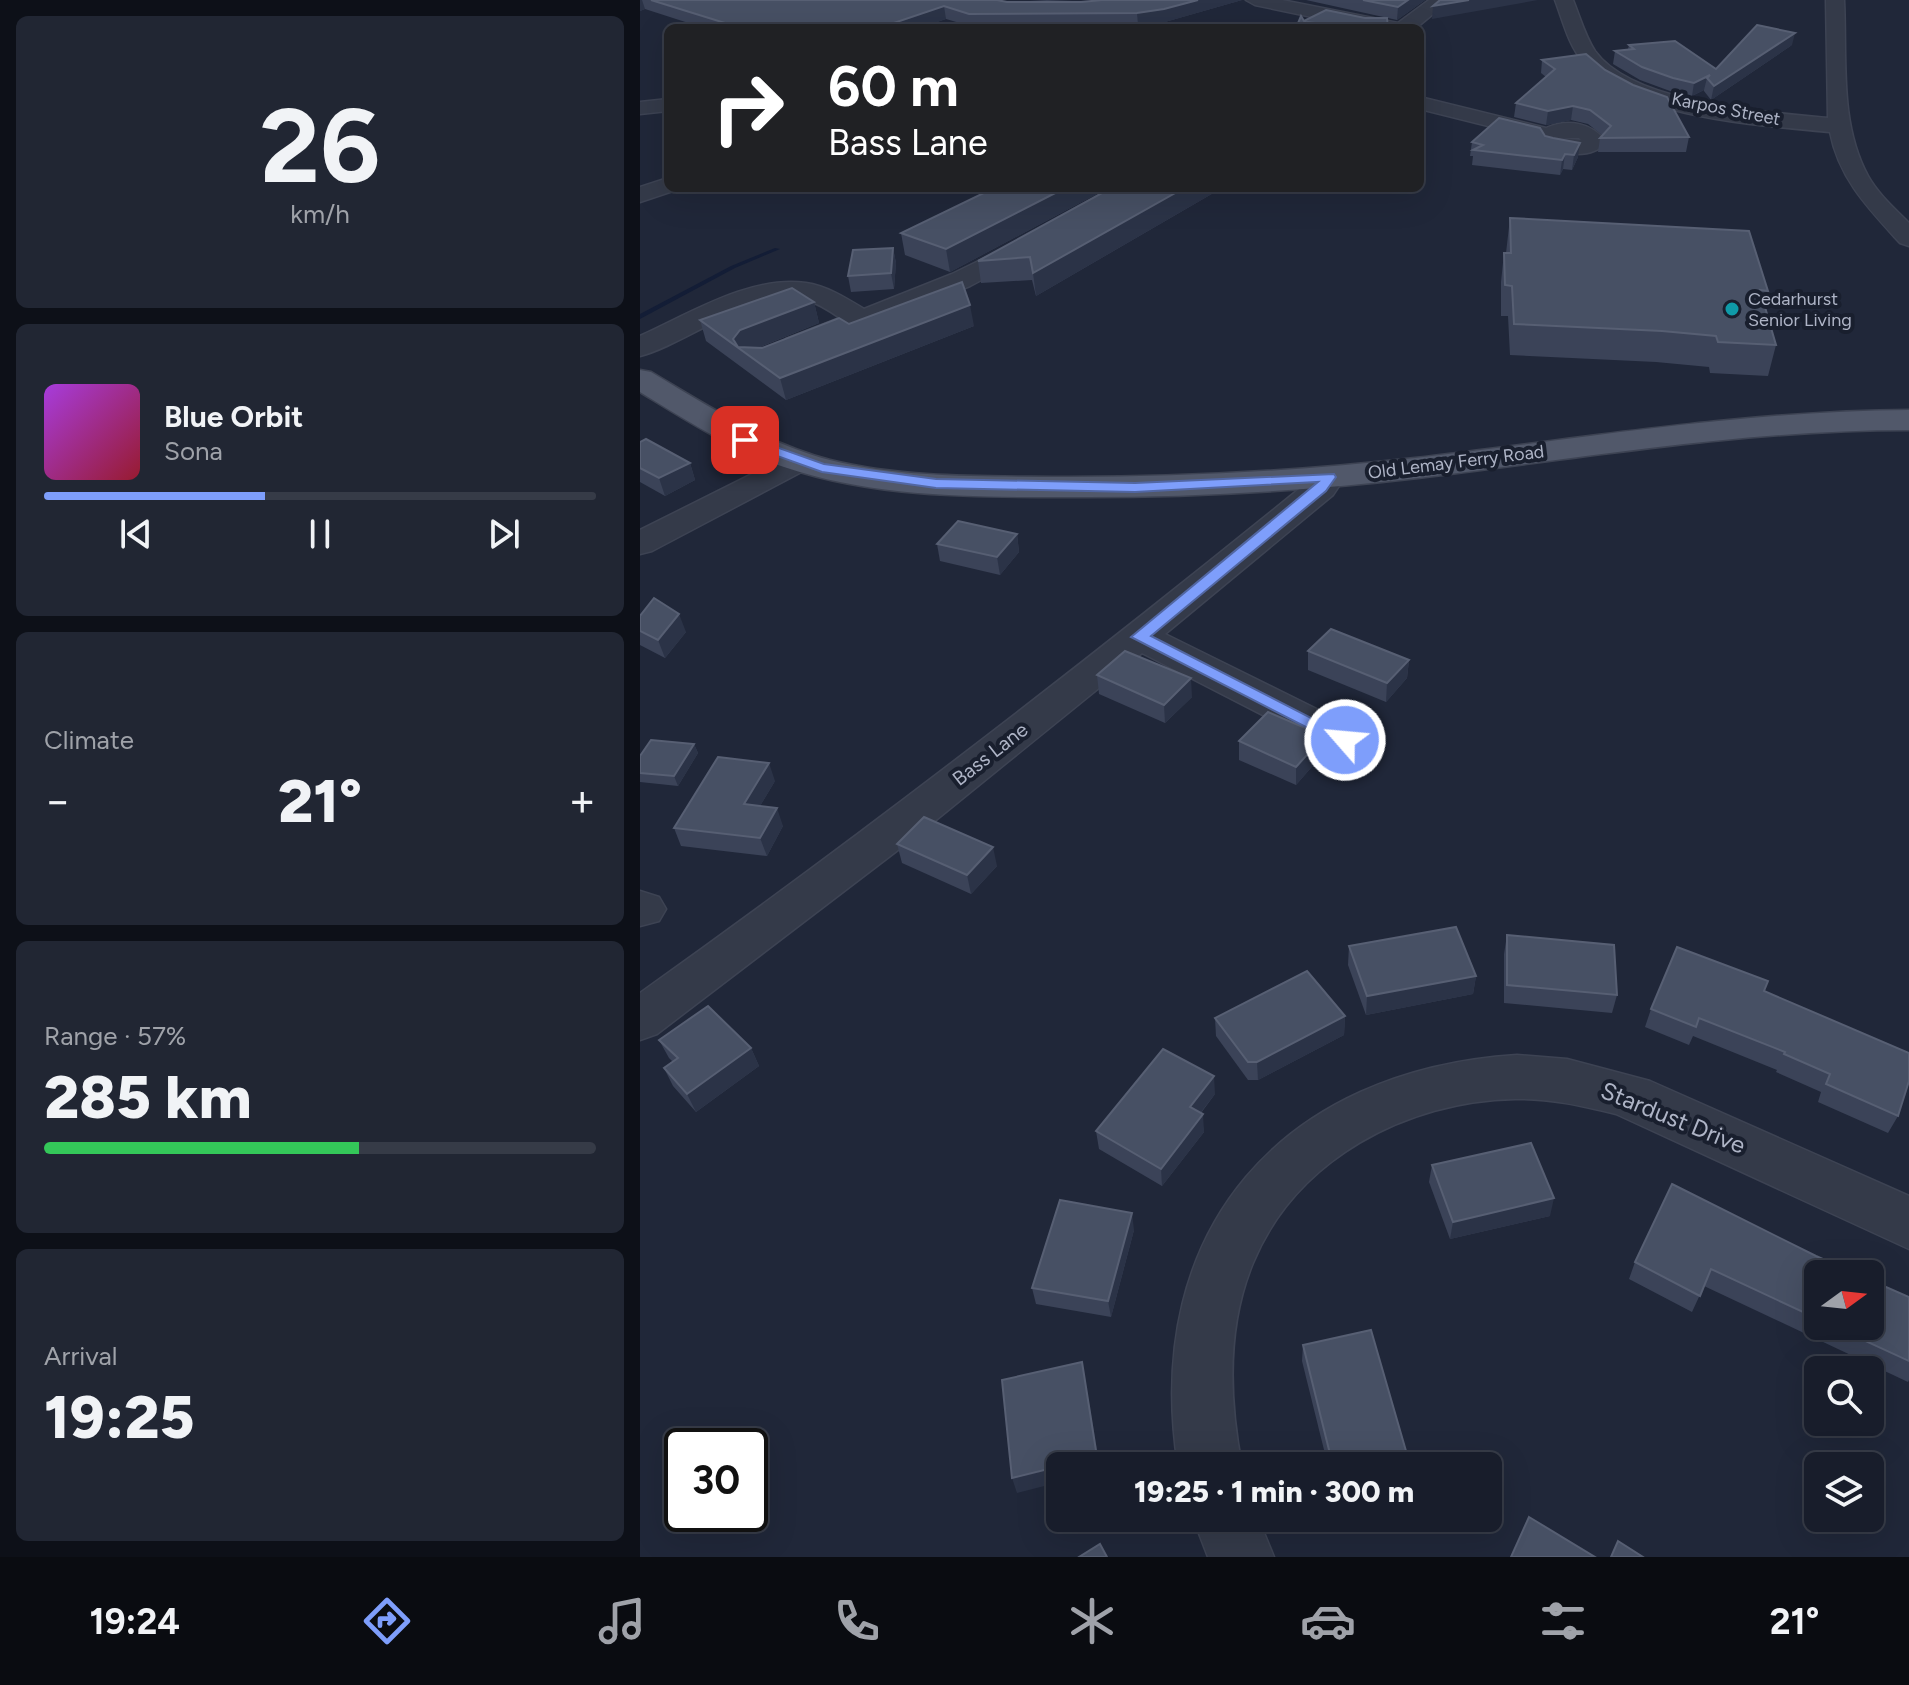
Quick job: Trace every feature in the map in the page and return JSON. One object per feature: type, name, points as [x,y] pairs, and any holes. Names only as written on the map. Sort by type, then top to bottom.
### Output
[{"type":"main road","name":"Old Lemay Ferry Road","points":[[640,379],[720,428],[798,461],[865,476],[990,486],[1189,486],[1329,477],[1700,430],[1844,420],[1907,420]]},
{"type":"street","points":[[1255,0],[1373,24]]},
{"type":"street","points":[[1409,24],[1441,0]]},
{"type":"street","name":"Karpos Street","points":[[1564,0],[1588,55],[1627,83],[1665,97],[1717,110],[1839,126]]},
{"type":"street","points":[[1835,0],[1839,126],[1855,174],[1909,238]]},
{"type":"street","points":[[1424,104],[1549,135]]},
{"type":"street","points":[[640,108],[664,105]]},
{"type":"street","points":[[640,195],[664,186]]},
{"type":"street","points":[[772,355],[961,280],[1045,236]]},
{"type":"street","points":[[640,347],[760,295],[782,289],[817,294],[861,319]]},
{"type":"street","points":[[640,544],[798,461]]},
{"type":"street","name":"Bass Lane","points":[[640,1020],[790,911],[1140,637],[1321,488],[1329,477]]},
{"type":"street","points":[[1140,637],[1345,740]]},
{"type":"street","name":"Stardust Drive","points":[[1208,1452],[1202,1416],[1203,1351],[1214,1292],[1239,1233],[1269,1188],[1304,1151],[1345,1122],[1390,1099],[1443,1083],[1500,1077],[1585,1084],[1644,1101],[1909,1223]]},
{"type":"street","points":[[1231,1532],[1241,1557]]},
{"type":"building","points":[[651,0],[1198,0],[1137,13],[969,14],[944,6],[891,24],[728,24]]},
{"type":"building","points":[[1363,0],[1408,0],[1398,7]]},
{"type":"building","points":[[1440,0],[1469,0],[1433,6]]},
{"type":"building","points":[[1326,10],[1365,18],[1387,18],[1388,24],[1298,24],[1301,16],[1304,21]]},
{"type":"building","points":[[1757,25],[1795,33],[1714,86],[1707,78],[1710,75],[1694,83],[1673,78],[1642,67],[1615,51],[1634,49],[1629,45],[1675,41],[1716,69]]},
{"type":"building","points":[[1586,54],[1605,70],[1633,85],[1667,97],[1689,137],[1600,138],[1611,126],[1590,110],[1573,106],[1548,111],[1516,103],[1555,69],[1542,60]]},
{"type":"building","points":[[1499,118],[1540,128],[1545,136],[1580,143],[1574,155],[1565,154],[1562,160],[1473,150],[1483,145],[1472,142]]},
{"type":"building","points":[[986,192],[1057,192],[946,249],[901,233]]},
{"type":"building","points":[[1104,192],[1177,192],[1033,273],[1030,257],[978,261]]},
{"type":"building","points":[[1510,218],[1749,231],[1768,291],[1760,290],[1776,345],[1718,342],[1716,336],[1662,331],[1514,324],[1512,286],[1505,285],[1504,253],[1511,253]]},
{"type":"building","points":[[893,248],[891,273],[848,276],[853,250]]},
{"type":"building","points":[[962,282],[970,305],[780,378],[700,320],[792,288],[814,302],[740,330],[733,339],[738,347],[762,348],[839,318],[849,324]]},
{"type":"building","points":[[646,439],[690,463],[659,478],[640,468],[640,442]]},
{"type":"building","points":[[958,521],[1017,534],[997,557],[937,544]]},
{"type":"building","points":[[654,598],[679,614],[658,640],[640,631],[640,616]]},
{"type":"building","points":[[1331,629],[1409,660],[1387,683],[1308,651]]},
{"type":"building","points":[[1125,651],[1191,678],[1164,705],[1097,675]]},
{"type":"building","points":[[1268,712],[1324,736],[1296,767],[1239,741]]},
{"type":"building","points":[[651,740],[694,744],[674,776],[640,773],[640,756]]},
{"type":"building","points":[[718,757],[769,763],[744,804],[777,808],[760,838],[674,828]]},
{"type":"building","points":[[924,817],[993,847],[967,875],[897,844]]},
{"type":"building","points":[[1456,927],[1476,976],[1367,996],[1349,946]]},
{"type":"building","points":[[1507,935],[1614,945],[1617,995],[1507,985]]},
{"type":"building","points":[[1677,947],[1768,981],[1764,991],[1909,1053],[1909,1081],[1898,1116],[1826,1084],[1830,1074],[1785,1052],[1699,1018],[1696,1027],[1651,1009]]},
{"type":"building","points":[[1307,971],[1345,1016],[1257,1062],[1248,1062],[1215,1018]]},
{"type":"building","points":[[708,1006],[751,1048],[687,1094],[664,1068],[678,1058],[659,1040]]},
{"type":"building","points":[[1163,1049],[1214,1076],[1190,1107],[1203,1114],[1161,1169],[1096,1131]]},
{"type":"building","points":[[1531,1143],[1554,1198],[1453,1222],[1432,1165]]},
{"type":"building","points":[[1672,1184],[1825,1260],[1804,1260],[1804,1312],[1711,1269],[1700,1296],[1635,1262]]},
{"type":"building","points":[[1060,1200],[1132,1213],[1108,1301],[1032,1288]]},
{"type":"building","points":[[1884,1286],[1909,1297],[1909,1361],[1863,1340],[1884,1340]]},
{"type":"building","points":[[1371,1330],[1406,1451],[1330,1452],[1303,1345]]},
{"type":"building","points":[[1082,1362],[1096,1452],[1046,1452],[1046,1470],[1012,1478],[1002,1380]]},
{"type":"building","points":[[1529,1517],[1595,1557],[1511,1557]]},
{"type":"building","points":[[1618,1541],[1643,1557],[1611,1557]]},
{"type":"building","points":[[1100,1544],[1107,1557],[1079,1557]]},
{"type":"waterway","points":[[640,317],[733,267],[777,249]]},
{"type":"place","name":"Cedarhurst Senior Living","points":[[1732,309]]},
{"type":"route","points":[[745,440],[822,468],[911,482],[1135,487],[1329,477],[1321,488],[1140,637],[1345,740]]}]
